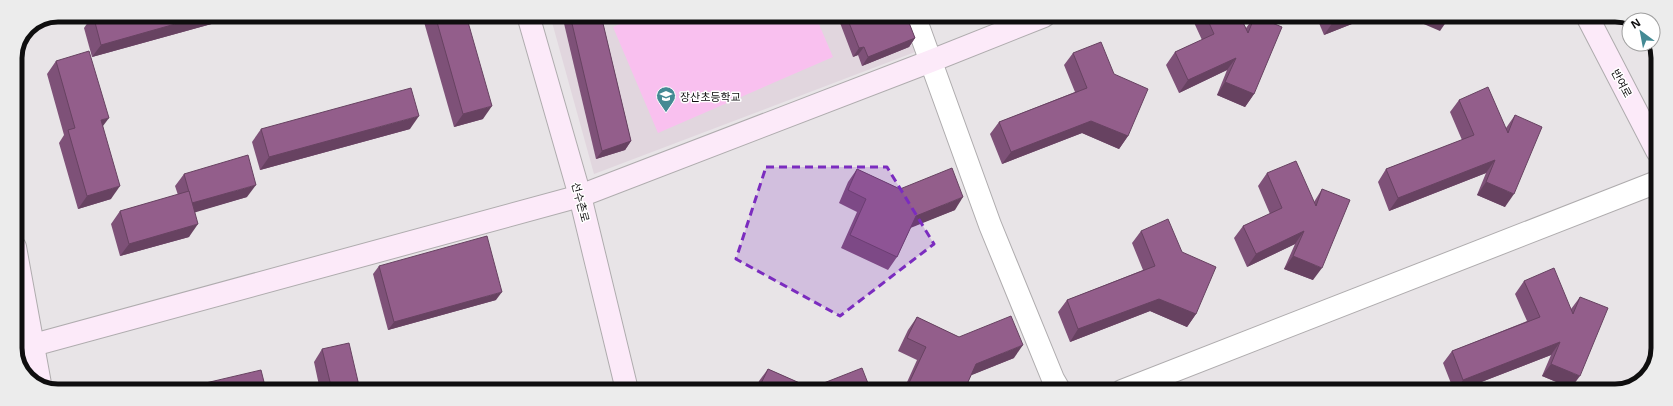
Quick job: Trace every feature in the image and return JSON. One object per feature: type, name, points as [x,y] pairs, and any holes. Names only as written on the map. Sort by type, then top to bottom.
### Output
[{"type":"main road","name":"선수촌로","points":[[530,22],[580,196],[626,384]]},
{"type":"main road","points":[[24,348],[580,196],[1029,22]]},
{"type":"main road","name":"반여로","points":[[1590,22],[1651,138]]},
{"type":"main road","points":[[22,326],[24,348],[37,378]]},
{"type":"street","points":[[916,22],[990,225],[1056,384]]},
{"type":"street","points":[[1140,384],[1651,184]]},
{"type":"highlighted area","points":[[766,167],[887,167],[934,244],[840,316],[736,259]]},
{"type":"shaded area","name":"장산초등학교","points":[[552,22],[904,22],[915,52],[594,174]]},
{"type":"shaded area","points":[[624,22],[818,22],[833,57],[658,133],[613,27]]},
{"type":"building","points":[[95,22],[182,22],[101,45]]},
{"type":"building","points":[[437,22],[468,22],[492,106],[463,114]]},
{"type":"building","points":[[572,22],[603,22],[631,141],[602,151]]},
{"type":"building","points":[[849,22],[909,22],[915,38],[868,57],[864,47],[859,48]]},
{"type":"building","points":[[1209,22],[1243,22],[1248,33],[1253,22],[1270,22],[1282,27],[1254,94],[1225,82],[1236,58],[1188,80],[1175,52],[1214,34]]},
{"type":"building","points":[[1101,42],[1114,74],[1148,89],[1128,136],[1091,121],[1011,152],[999,122],[1087,88],[1073,53]]},
{"type":"building","points":[[89,51],[109,118],[101,120],[120,186],[87,196],[68,130],[75,128],[56,61]]},
{"type":"building","points":[[1488,87],[1508,133],[1515,115],[1542,127],[1514,194],[1486,182],[1495,160],[1398,198],[1386,169],[1474,135],[1459,100]]},
{"type":"building","points":[[411,88],[419,116],[269,157],[261,129]]},
{"type":"building","points":[[248,155],[256,185],[192,203],[184,174]]},
{"type":"building","points":[[1296,161],[1316,206],[1322,189],[1350,200],[1322,268],[1293,256],[1304,231],[1256,254],[1243,226],[1282,208],[1267,173]]},
{"type":"building","points":[[952,168],[963,197],[916,216],[897,257],[850,235],[866,199],[848,190],[857,169],[900,189]]},
{"type":"building","points":[[189,191],[198,224],[129,244],[120,211]]},
{"type":"building","points":[[1168,219],[1182,252],[1216,267],[1196,314],[1159,299],[1078,329],[1067,300],[1155,266],[1141,231]]},
{"type":"building","points":[[487,236],[502,292],[394,322],[379,266]]},
{"type":"building","points":[[1554,268],[1573,314],[1580,297],[1608,308],[1580,376],[1551,364],[1560,342],[1463,380],[1452,351],[1540,317],[1524,281]]},
{"type":"building","points":[[1011,316],[1023,345],[976,364],[967,384],[909,383],[926,347],[907,338],[917,317],[959,337]]},
{"type":"building","points":[[349,343],[359,384],[331,384],[322,349]]},
{"type":"building","points":[[862,368],[868,384],[821,384]]},
{"type":"building","points":[[768,369],[802,384],[761,384]]},
{"type":"building","points":[[261,370],[264,384],[201,384]]},
{"type":"place","name":"장산초등학교","points":[[666,113]]}]
